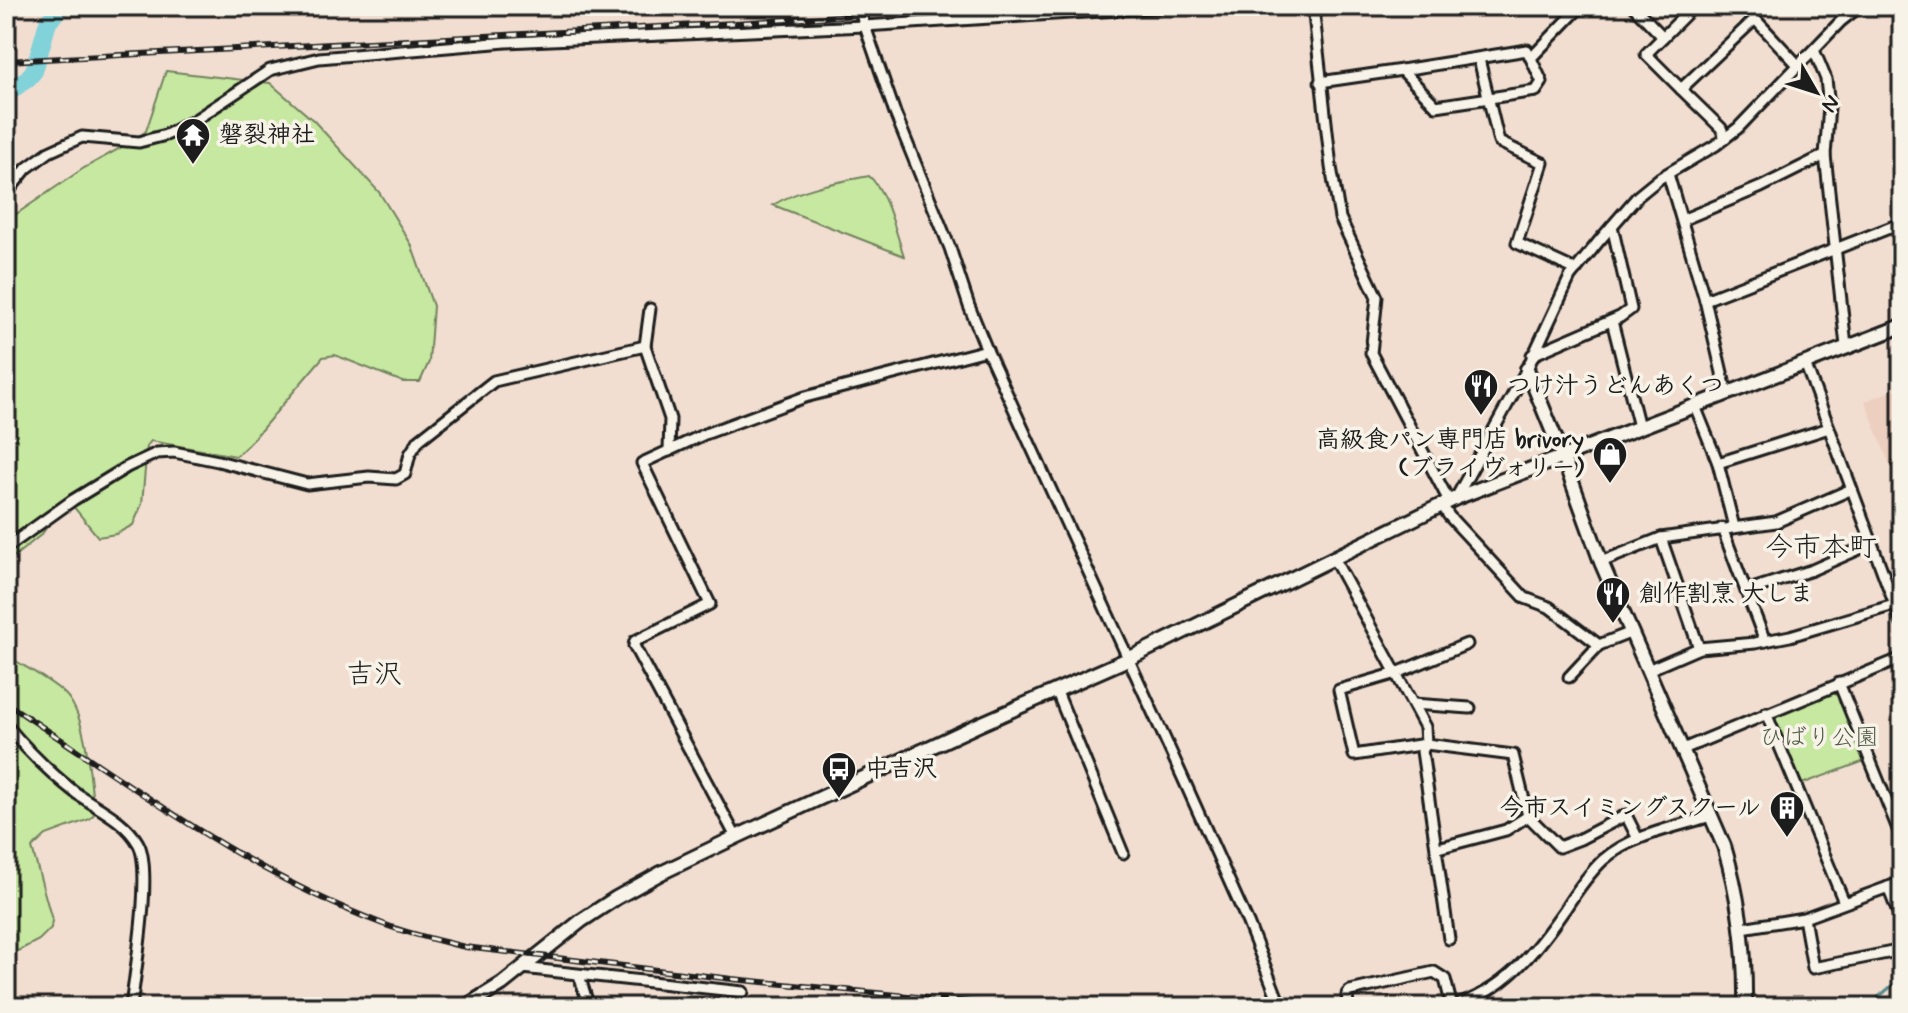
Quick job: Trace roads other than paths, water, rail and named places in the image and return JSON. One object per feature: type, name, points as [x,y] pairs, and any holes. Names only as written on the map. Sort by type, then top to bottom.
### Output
[{"type":"street","points":[[858,6],[987,350],[1248,923],[1281,1007]]},
{"type":"street","points":[[6,194],[27,168],[49,152],[82,137],[139,142],[166,135],[195,120],[270,70],[319,58],[506,42],[864,26],[1182,6]]},
{"type":"street","points":[[1313,6],[1320,82],[1340,218],[1377,297],[1371,353],[1449,501],[1525,598],[1549,607],[1599,645]]},
{"type":"street","points":[[1531,58],[1581,6]]},
{"type":"street","points":[[1633,6],[1663,37]]},
{"type":"street","points":[[1694,6],[1646,54],[1721,128],[1725,138]]},
{"type":"street","points":[[1449,501],[1527,369],[1576,270],[1612,226],[1638,196],[1725,138],[1757,110],[1860,6]]},
{"type":"street","points":[[1681,89],[1755,19],[1799,66]]},
{"type":"street","points":[[1320,82],[1527,50],[1542,82],[1536,91],[1436,106],[1402,70]]},
{"type":"street","points":[[1814,50],[1826,79],[1829,107],[1825,155],[1846,346]]},
{"type":"street","points":[[1479,59],[1499,142],[1543,163],[1517,243],[1576,270]]},
{"type":"street","points":[[1682,220],[1761,187],[1825,155]]},
{"type":"street","points":[[1668,174],[1705,300],[1727,394]]},
{"type":"street","points":[[1705,300],[1902,223]]},
{"type":"street","points":[[1532,355],[1612,321],[1631,309],[1612,226]]},
{"type":"street","points":[[650,309],[645,346],[670,419],[669,451]]},
{"type":"street","points":[[1612,321],[1639,427]]},
{"type":"street","points":[[465,1007],[502,984],[581,921],[628,891],[736,837],[1128,659],[1449,501],[1902,326]]},
{"type":"street","points":[[6,548],[73,500],[127,467],[157,453],[189,455],[307,484],[369,477],[396,479],[405,474],[410,454],[419,440],[494,381],[645,346]]},
{"type":"street","points":[[736,837],[634,646],[635,641],[710,604],[642,463],[705,434],[805,397],[987,350]]},
{"type":"street","points":[[1805,363],[1902,624]]},
{"type":"street","points":[[1527,369],[1601,562],[1683,749],[1730,866],[1742,928],[1745,1007]]},
{"type":"street","points":[[1695,406],[1718,463],[1734,527]]},
{"type":"street","points":[[1718,463],[1829,428]]},
{"type":"street","points":[[1601,562],[1661,538],[1776,522],[1852,489]]},
{"type":"street","points":[[1722,528],[1765,641]]},
{"type":"street","points":[[1661,538],[1699,648]]},
{"type":"street","points":[[1746,591],[1812,570],[1871,544]]},
{"type":"street","points":[[1334,559],[1425,727],[1426,744],[1422,751],[1449,939]]},
{"type":"street","points":[[1648,670],[1699,648],[1765,641],[1829,626],[1894,605]]},
{"type":"street","points":[[1569,677],[1599,645],[1632,632]]},
{"type":"street","points":[[1467,644],[1397,673],[1339,690],[1354,755],[1426,744],[1513,755],[1528,816],[1559,847],[1626,815],[1638,839]]},
{"type":"street","points":[[1683,749],[1902,658]]},
{"type":"street","points":[[1839,683],[1902,839]]},
{"type":"street","points":[[1057,692],[1123,853]]},
{"type":"street","points":[[1413,704],[1470,708]]},
{"type":"street","points":[[1766,713],[1844,902]]},
{"type":"street","points":[[6,725],[28,752],[75,792],[122,824],[139,844],[145,870],[131,1007]]},
{"type":"street","points":[[1438,848],[1506,830],[1528,816]]},
{"type":"street","points":[[1348,1007],[1347,994],[1350,991],[1434,972],[1445,979],[1451,1007],[1490,991],[1535,950],[1594,869],[1607,857],[1638,839],[1711,816]]},
{"type":"street","points":[[1742,928],[1804,918],[1902,882]]},
{"type":"street","points":[[1888,887],[1902,923]]},
{"type":"street","points":[[1804,918],[1813,968],[1902,950]]},
{"type":"street","points":[[522,968],[743,992]]},
{"type":"street","points":[[579,975],[589,1007]]},
{"type":"waterway","points":[[6,94],[34,71],[48,22],[62,6]]},
{"type":"waterway","points":[[1867,1007],[1902,977]]},
{"type":"railway","points":[[6,61],[735,23],[992,6]]},
{"type":"railway","points":[[6,703],[236,852],[333,903],[403,931],[465,947],[732,979],[1021,1007]]},
{"type":"place","name":"磐裂神社","points":[[193,166]]},
{"type":"place","name":"つけ汁うどんあくつ","points":[[1481,417]]},
{"type":"place","name":"高級食パン専門店 brivory (ブライヴォリー)","points":[[1610,485]]},
{"type":"place","name":"創作割烹 大しま","points":[[1613,625]]},
{"type":"place","name":"中吉沢","points":[[839,800]]},
{"type":"place","name":"今市スイミングスクール","points":[[1787,839]]},
{"type":"district","name":"今市本町","points":[[1821,548]]},
{"type":"district","name":"吉沢","points":[[374,675]]},
{"type":"park label","name":"ひばり公園","points":[[1819,738]]}]
